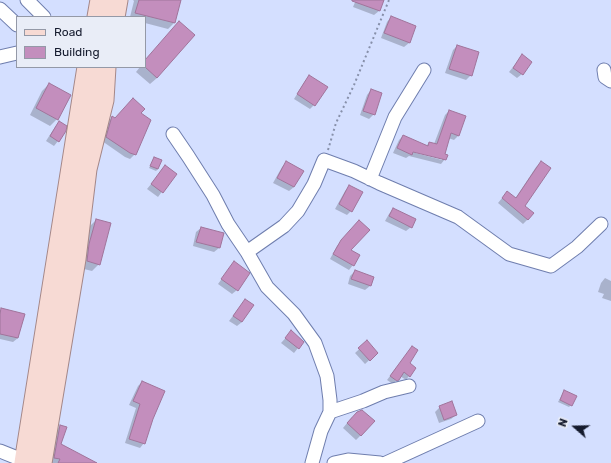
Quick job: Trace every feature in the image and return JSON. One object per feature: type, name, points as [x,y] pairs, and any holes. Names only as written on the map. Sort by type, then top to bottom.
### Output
[{"type":"main road","points":[[98,16],[101,0]]},
{"type":"main road","points":[[114,16],[117,0]]},
{"type":"main road","points":[[31,461],[88,68]]},
{"type":"main road","points":[[31,461],[75,259],[86,169],[103,100],[105,68]]},
{"type":"street","points":[[27,0],[43,16]]},
{"type":"street","points":[[0,9],[16,24]]},
{"type":"street","points":[[0,57],[16,54]]},
{"type":"street","points":[[370,179],[396,117],[424,70]]},
{"type":"street","points":[[173,134],[212,195],[267,287],[294,314],[315,343],[327,376],[330,412],[321,431],[312,463]]},
{"type":"street","points":[[247,252],[284,226],[298,211],[314,184],[324,160],[354,171],[458,217],[509,254],[551,266],[577,247],[601,224]]},
{"type":"street","points":[[330,412],[384,392],[409,386]]},
{"type":"street","points":[[386,463],[478,421]]},
{"type":"street","points":[[0,451],[15,458],[31,461]]},
{"type":"street","points":[[334,463],[348,460],[380,463]]},
{"type":"path","points":[[324,160],[336,123],[354,85],[389,0]]},
{"type":"building","points":[[139,0],[181,0],[175,23],[135,13]]},
{"type":"building","points":[[352,0],[384,0],[380,11]]},
{"type":"building","points":[[391,16],[416,26],[410,43],[384,33]]},
{"type":"building","points":[[179,21],[195,35],[157,78],[146,68],[146,59]]},
{"type":"building","points":[[457,45],[479,52],[472,76],[449,69]]},
{"type":"building","points":[[522,54],[532,62],[523,75],[513,68]]},
{"type":"building","points":[[309,75],[328,87],[315,106],[297,94]]},
{"type":"building","points":[[49,83],[71,95],[58,120],[36,108]]},
{"type":"building","points":[[371,89],[382,93],[375,115],[363,111]]},
{"type":"building","points":[[133,98],[145,109],[141,113],[151,120],[136,155],[130,153],[106,137],[112,116],[115,118]]},
{"type":"building","points":[[449,110],[466,116],[459,136],[451,133],[445,154],[448,155],[446,160],[413,152],[412,155],[397,148],[403,135],[428,146],[429,142],[437,144]]},
{"type":"building","points":[[59,121],[67,126],[66,131],[59,142],[50,136]]},
{"type":"building","points":[[154,157],[162,160],[158,169],[150,166]]},
{"type":"building","points":[[286,161],[304,171],[294,187],[277,178]]},
{"type":"building","points":[[541,161],[551,168],[525,206],[534,213],[528,220],[502,198],[507,191],[516,198]]},
{"type":"building","points":[[165,165],[177,174],[163,193],[151,184]]},
{"type":"building","points":[[349,185],[363,192],[352,212],[339,204]]},
{"type":"building","points":[[393,208],[416,219],[412,228],[389,216]]},
{"type":"building","points":[[96,219],[111,223],[100,265],[87,261],[89,244]]},
{"type":"building","points":[[359,220],[370,230],[351,250],[360,255],[354,266],[333,254],[341,240]]},
{"type":"building","points":[[201,227],[224,233],[220,248],[196,242]]},
{"type":"building","points":[[234,261],[250,273],[238,291],[221,279]]},
{"type":"building","points":[[355,270],[374,277],[371,286],[351,279]]},
{"type":"building","points":[[245,299],[254,305],[242,322],[233,316]]},
{"type":"building","points":[[1,308],[25,314],[18,338],[0,334]]},
{"type":"building","points":[[291,330],[304,342],[299,349],[285,338]]},
{"type":"building","points":[[367,340],[378,353],[370,361],[358,348]]},
{"type":"building","points":[[412,346],[418,350],[410,363],[416,368],[410,377],[404,372],[397,381],[390,376]]},
{"type":"building","points":[[142,381],[165,391],[153,419],[145,444],[129,439],[140,404],[133,401]]},
{"type":"building","points":[[564,390],[577,396],[572,406],[560,400]]},
{"type":"building","points":[[452,401],[457,415],[444,420],[439,406]]},
{"type":"building","points":[[362,410],[375,421],[361,436],[347,423],[357,412]]},
{"type":"building","points":[[60,425],[67,427],[61,444],[97,463],[58,463],[60,459],[54,458]]}]
